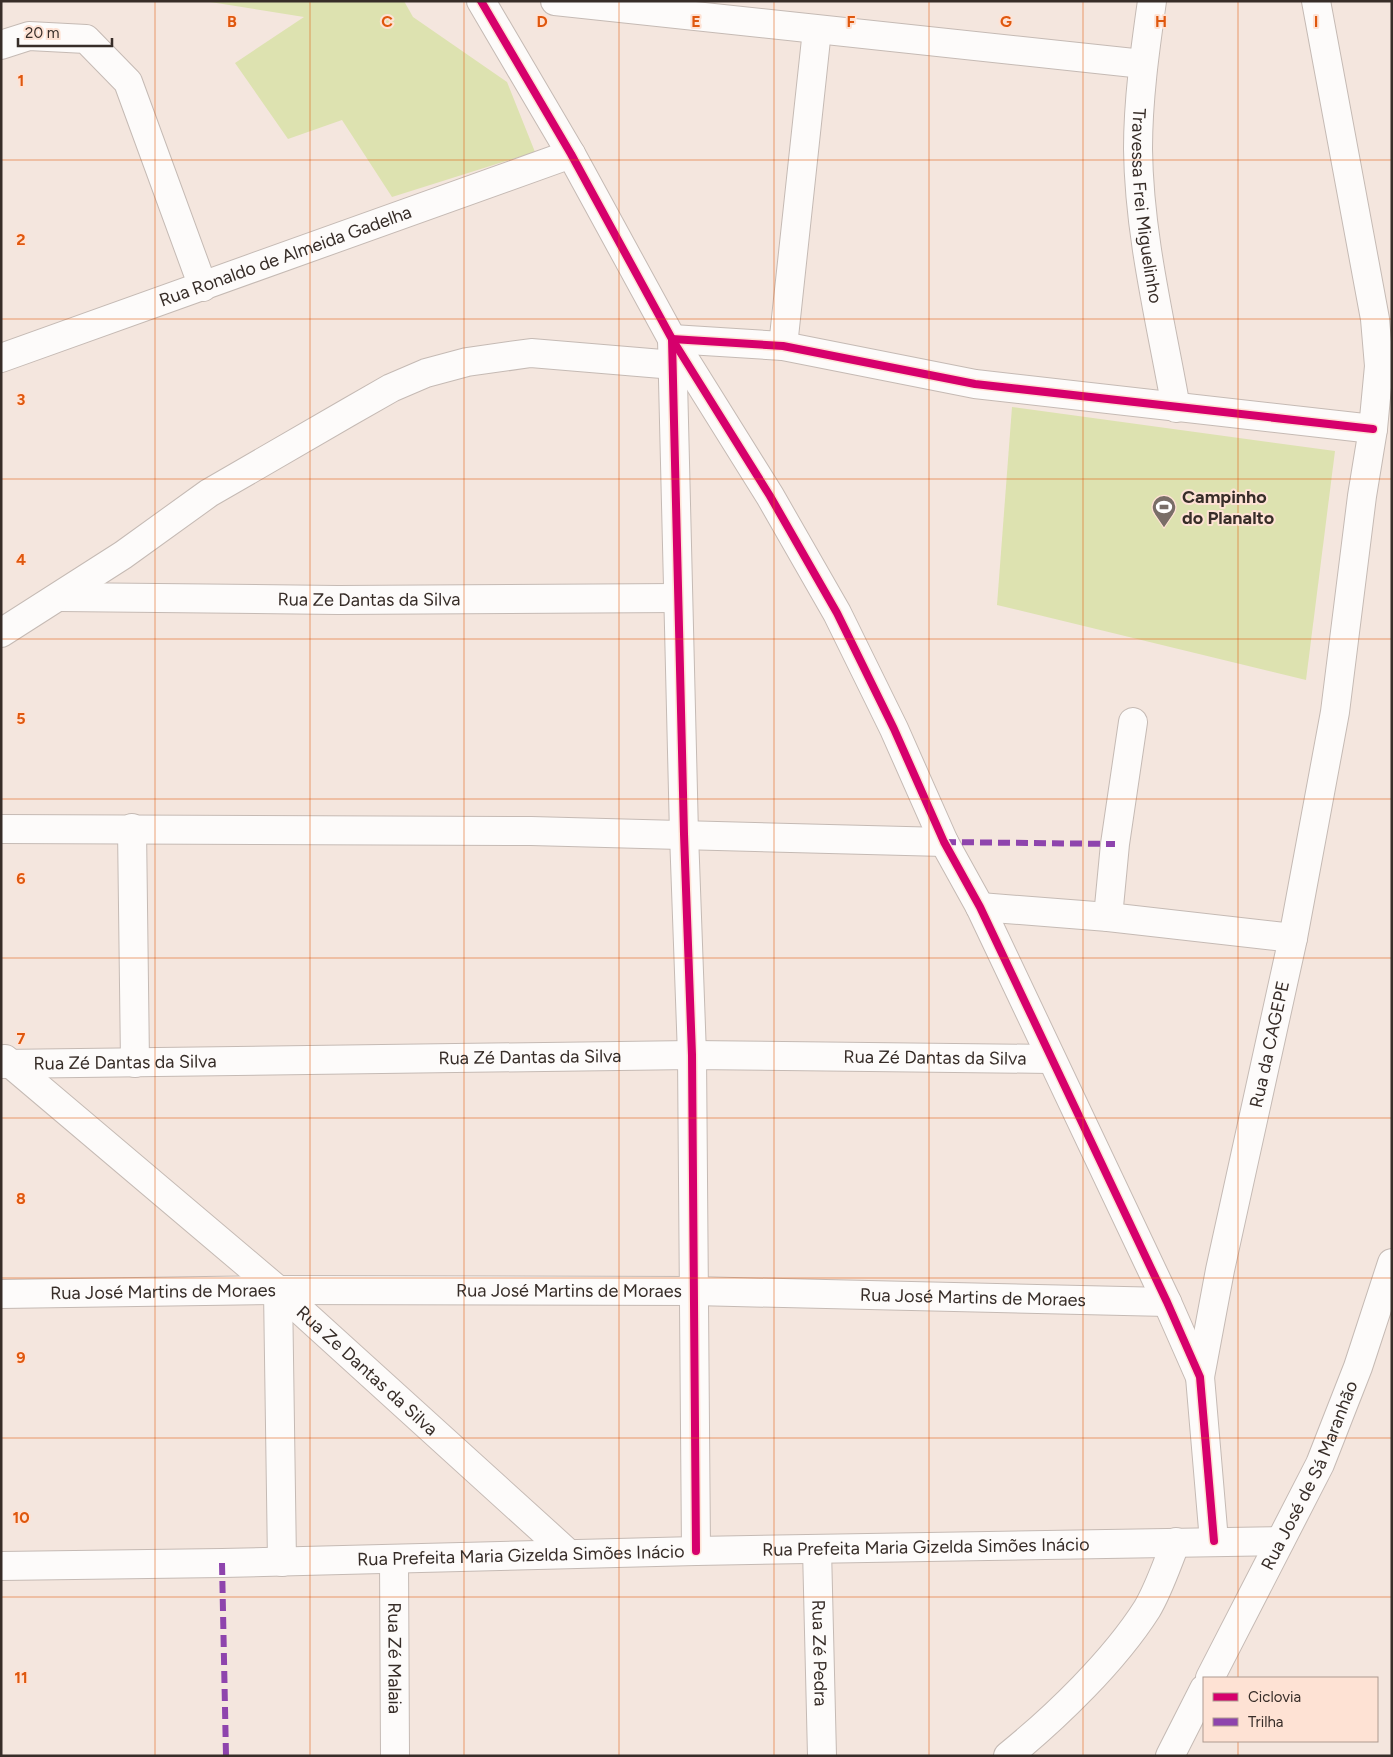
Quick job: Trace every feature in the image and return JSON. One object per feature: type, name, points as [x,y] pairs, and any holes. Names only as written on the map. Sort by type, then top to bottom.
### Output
[{"type":"street","points":[[481,1],[571,154],[673,352],[770,496],[837,613],[894,729],[944,842],[980,907],[1050,1059],[1167,1302],[1200,1377],[1214,1541]]},
{"type":"street","points":[[556,1],[1143,64]]},
{"type":"street","name":"Travessa Frei Miguelinho","points":[[1152,1],[1143,64],[1138,149],[1145,234],[1176,408]]},
{"type":"street","name":"Rua da CAGEPE","points":[[1200,1377],[1222,1261],[1293,938],[1335,712],[1362,496],[1373,429],[1379,366],[1375,319],[1316,1]]},
{"type":"street","points":[[783,346],[817,30]]},
{"type":"street","points":[[1,45],[29,36],[86,39],[128,82],[203,287]]},
{"type":"street","name":"Rua Ronaldo de Almeida Gadelha","points":[[1,358],[571,154]]},
{"type":"street","points":[[1,633],[60,597],[209,493],[391,388],[426,373],[467,362],[531,353],[673,352],[783,346],[975,384],[1373,429]]},
{"type":"street","points":[[673,352],[684,834],[692,1055],[696,1551]]},
{"type":"street","name":"Rua Ze Dantas da Silva","points":[[60,597],[338,600],[678,598]]},
{"type":"street","points":[[1108,917],[1115,844],[1133,722]]},
{"type":"street","points":[[1,830],[132,828],[531,830],[944,842]]},
{"type":"street","points":[[132,828],[135,1063]]},
{"type":"street","points":[[980,907],[1108,917],[1293,938]]},
{"type":"street","name":"Rua Zé Dantas da Silva","points":[[4,1061],[135,1063],[692,1055],[1050,1059]]},
{"type":"street","name":"Rua Ze Dantas da Silva","points":[[4,1061],[278,1290],[569,1554]]},
{"type":"street","name":"Rua José de Sá Maranhão","points":[[1211,1677],[1320,1464],[1358,1367],[1389,1280]]},
{"type":"street","points":[[278,1290],[282,1562]]},
{"type":"street","name":"Rua José Martins de Moraes","points":[[1,1294],[278,1290],[694,1291],[1167,1302]]},
{"type":"street","name":"Rua Prefeita Maria Gizelda Simões Inácio","points":[[1,1566],[1280,1541]]},
{"type":"street","points":[[1008,1756],[1055,1714],[1114,1652],[1148,1608],[1176,1542]]},
{"type":"street","name":"Rua Zé Pedra","points":[[817,1549],[822,1756]]},
{"type":"street","name":"Rua Zé Malaia","points":[[394,1559],[395,1756]]},
{"type":"street","points":[[1170,1756],[1203,1691]]},
{"type":"green space","points":[[204,1],[404,1],[413,17],[507,82],[535,152],[392,197],[342,120],[288,139],[235,63],[304,17]]},
{"type":"green space","name":"Campinho do Planalto","points":[[1012,407],[1335,451],[1306,680],[997,605]]},
{"type":"marked path","points":[[944,842],[1115,844]]},
{"type":"marked path","points":[[222,1563],[226,1756]]},
{"type":"cycle path","points":[[481,1],[571,154],[672,339],[770,496],[837,613],[894,729],[944,842],[980,907],[1167,1302],[1200,1377],[1214,1541]]},
{"type":"cycle path","points":[[696,1551],[692,1055],[684,834],[672,339],[783,346],[975,384],[1373,429]]},
{"type":"place","name":"Campinho do Planalto","points":[[1164,528]]}]
